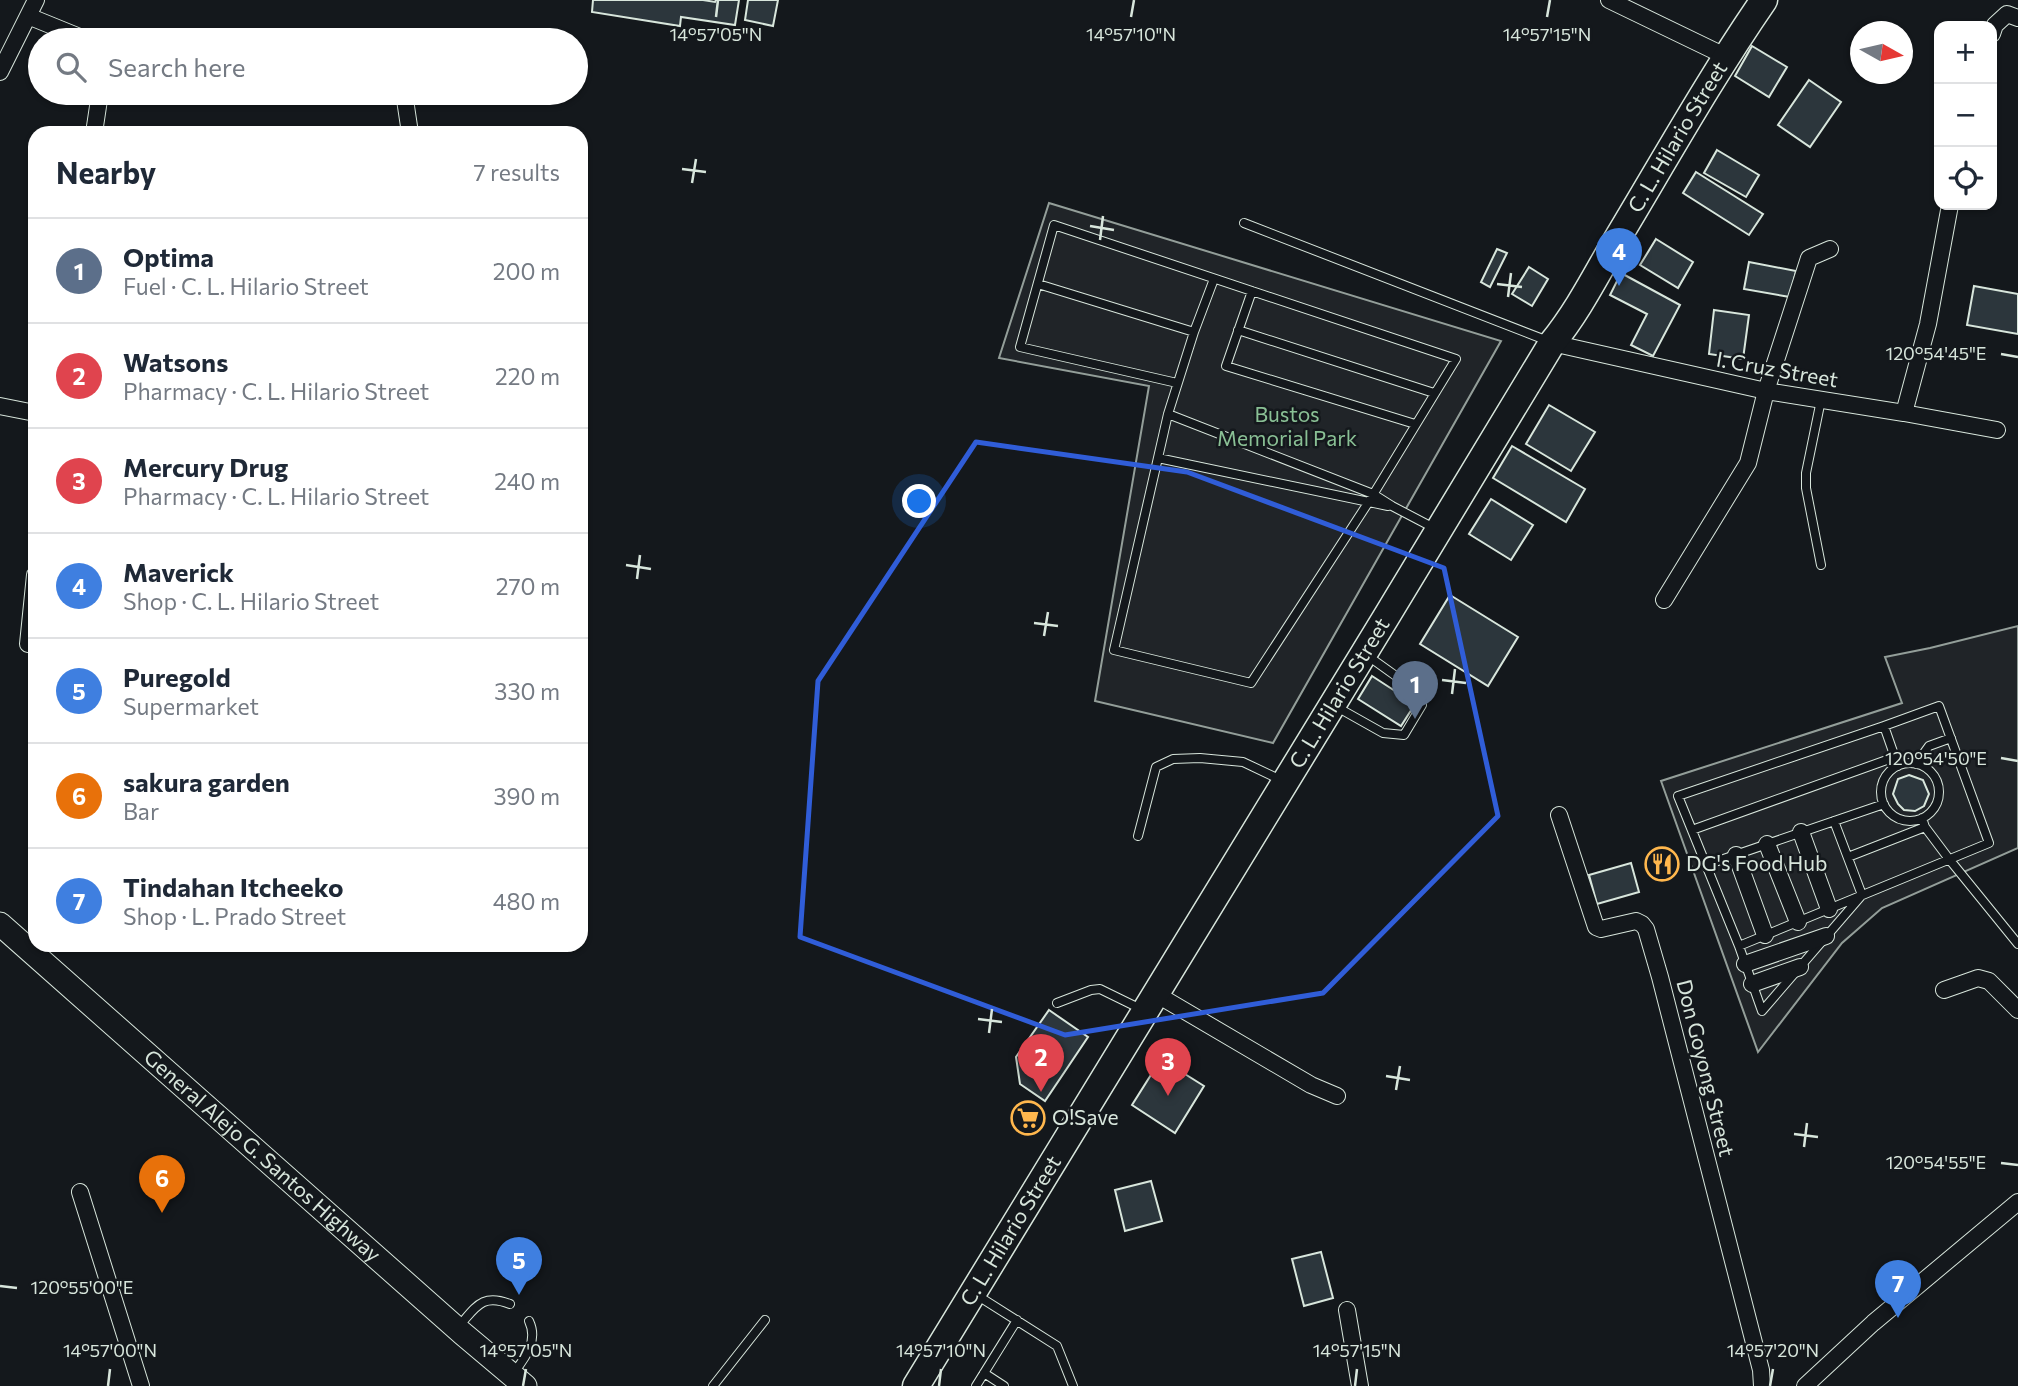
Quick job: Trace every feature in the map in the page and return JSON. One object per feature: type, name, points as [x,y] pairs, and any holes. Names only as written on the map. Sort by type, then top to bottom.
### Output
[{"type":"main road","name":"C. L. Hilario Street","points":[[916,1386],[1286,783],[1437,530],[1594,278],[1726,56],[1764,0]]},
{"type":"main road","name":"General Alejo G. Santos Highway","points":[[0,924],[28,949]]},
{"type":"main road","name":"General Alejo G. Santos Highway","points":[[32,952],[518,1381]]},
{"type":"street","points":[[0,72],[36,0]]},
{"type":"street","points":[[1609,0],[1726,56]]},
{"type":"street","points":[[1997,23],[2007,13],[2018,18]]},
{"type":"street","points":[[28,16],[58,28]]},
{"type":"street","points":[[95,126],[98,105]]},
{"type":"street","points":[[406,105],[409,126]]},
{"type":"street","points":[[1904,413],[1928,324],[1950,210]]},
{"type":"street","points":[[1664,600],[1748,463],[1766,391],[1810,258],[1830,249]]},
{"type":"street","name":"I. Cruz Street","points":[[1552,343],[1766,391],[1997,430]]},
{"type":"street","points":[[0,406],[28,412]]},
{"type":"street","name":"Don Goyong Street","points":[[1559,815],[1596,927],[1601,929],[1636,921],[1646,929],[1743,1300],[1762,1386]]},
{"type":"street","points":[[1801,832],[1829,909]]},
{"type":"street","points":[[1766,844],[1798,922]]},
{"type":"street","points":[[1736,855],[1765,935]]},
{"type":"street","points":[[1745,964],[1826,936]]},
{"type":"street","points":[[1752,984],[1800,967]]},
{"type":"street","points":[[1944,990],[1978,978],[1989,981],[2018,1010]]},
{"type":"street","points":[[1151,1003],[1311,1085],[1338,1096]]},
{"type":"street","points":[[80,1192],[141,1386]]},
{"type":"street","points":[[1805,1386],[1873,1323],[2018,1202]]},
{"type":"street","points":[[1347,1310],[1360,1386]]},
{"type":"lane","points":[[1244,223],[1552,343]]},
{"type":"lane","points":[[1177,383],[1020,347],[1054,225],[1455,359],[1368,503],[1251,682],[1114,650],[1168,414],[1214,279]]},
{"type":"lane","points":[[1038,284],[1194,332]]},
{"type":"lane","points":[[1252,292],[1226,366],[1416,424]]},
{"type":"lane","points":[[1238,330],[1434,393]]},
{"type":"lane","points":[[1821,400],[1805,473],[1821,565]]},
{"type":"lane","points":[[1168,414],[1373,494],[1437,530]]},
{"type":"lane","points":[[1158,458],[1392,506]]},
{"type":"lane","points":[[1332,704],[1383,733],[1404,736],[1422,705],[1415,689],[1364,653]]},
{"type":"lane","points":[[1739,946],[1798,922],[1862,895],[1949,859],[1989,843],[1939,706],[1678,796],[1739,946],[1762,1011],[1862,895]]},
{"type":"lane","points":[[1884,726],[1897,762]]},
{"type":"lane","points":[[1916,764],[1929,746],[1951,738]]},
{"type":"lane","points":[[1139,836],[1156,768],[1173,760],[1200,758],[1243,762],[1286,783]]},
{"type":"lane","points":[[1897,762],[1885,778],[1882,795],[1884,804],[1896,817],[1924,823],[1949,859],[2018,944]]},
{"type":"lane","points":[[1692,830],[1897,762],[1916,764],[1932,773],[1939,789],[1935,806],[1924,823],[1847,858]]},
{"type":"lane","points":[[1706,865],[1884,804]]},
{"type":"lane","points":[[1834,821],[1862,895]]},
{"type":"lane","points":[[1057,1003],[1091,989],[1100,989],[1151,1003]]},
{"type":"lane","points":[[972,1292],[1057,1346],[1073,1386]]},
{"type":"lane","points":[[457,1328],[486,1300],[500,1300],[510,1304]]},
{"type":"lane","points":[[713,1386],[765,1320]]},
{"type":"lane","points":[[976,1386],[1017,1320]]},
{"type":"lane","points":[[518,1381],[529,1352],[533,1329],[529,1321]]},
{"type":"lane","points":[[984,1373],[1004,1386]]},
{"type":"highlighted area","points":[[976,442],[1187,472],[1444,568],[1498,816],[1323,993],[1065,1035],[800,937],[818,681]]},
{"type":"green space","name":"Bustos Memorial Park","points":[[1049,203],[1501,341],[1273,743],[1095,701],[1149,386],[999,358]]},
{"type":"green space","points":[[2018,626],[2018,848],[1882,908],[1842,943],[1758,1052],[1661,781],[1902,703],[1885,657]]},
{"type":"building","points":[[593,0],[739,0],[735,25],[681,17],[680,26],[592,12]]},
{"type":"building","points":[[748,0],[778,0],[773,26],[745,20]]},
{"type":"building","points":[[1752,46],[1787,67],[1769,97],[1735,76]]},
{"type":"building","points":[[1809,80],[1841,102],[1810,147],[1778,125]]},
{"type":"building","points":[[1717,150],[1759,175],[1746,197],[1704,173]]},
{"type":"building","points":[[1696,172],[1763,214],[1749,235],[1683,193]]},
{"type":"building","points":[[1656,239],[1693,262],[1678,288],[1640,265]]},
{"type":"building","points":[[1497,249],[1507,253],[1490,287],[1481,282]]},
{"type":"building","points":[[1749,262],[1796,271],[1790,297],[1744,289]]},
{"type":"building","points":[[1529,267],[1548,279],[1532,306],[1512,294]]},
{"type":"building","points":[[1621,273],[1680,305],[1653,356],[1631,345],[1647,314],[1610,295]]},
{"type":"building","points":[[1974,286],[2018,294],[2018,334],[1967,325]]},
{"type":"building","points":[[1714,310],[1749,315],[1743,359],[1709,354]]},
{"type":"building","points":[[1549,405],[1595,432],[1571,471],[1526,444]]},
{"type":"building","points":[[1512,446],[1585,489],[1566,522],[1493,478]]},
{"type":"building","points":[[1491,499],[1533,525],[1511,560],[1469,534]]},
{"type":"building","points":[[1450,595],[1518,637],[1488,686],[1420,644]]},
{"type":"building","points":[[1372,676],[1415,704],[1401,726],[1358,699]]},
{"type":"building","points":[[1909,775],[1923,780],[1929,794],[1924,806],[1915,811],[1904,810],[1893,794],[1898,779]]},
{"type":"building","points":[[1631,863],[1639,892],[1597,904],[1589,875]]},
{"type":"building","points":[[1049,1010],[1088,1037],[1045,1101],[1020,1084],[1016,1057]]},
{"type":"building","points":[[1161,1059],[1204,1086],[1175,1133],[1132,1105]]},
{"type":"building","points":[[1151,1181],[1162,1221],[1125,1231],[1115,1190]]},
{"type":"building","points":[[1321,1252],[1333,1298],[1304,1306],[1292,1259]]},
{"type":"place","name":"Maverick","points":[[1619,286]]},
{"type":"place","name":"Optima","points":[[1415,719]]},
{"type":"place","name":"DG's Food Hub","points":[[1662,864]]},
{"type":"place","name":"Watsons","points":[[1041,1092]]},
{"type":"place","name":"Mercury Drug","points":[[1168,1096]]},
{"type":"place","name":"O!Save","points":[[1028,1118]]},
{"type":"place","name":"sakura garden","points":[[162,1213]]},
{"type":"place","name":"Puregold","points":[[519,1295]]},
{"type":"place","name":"Tindahan Itcheeko","points":[[1898,1318]]}]
